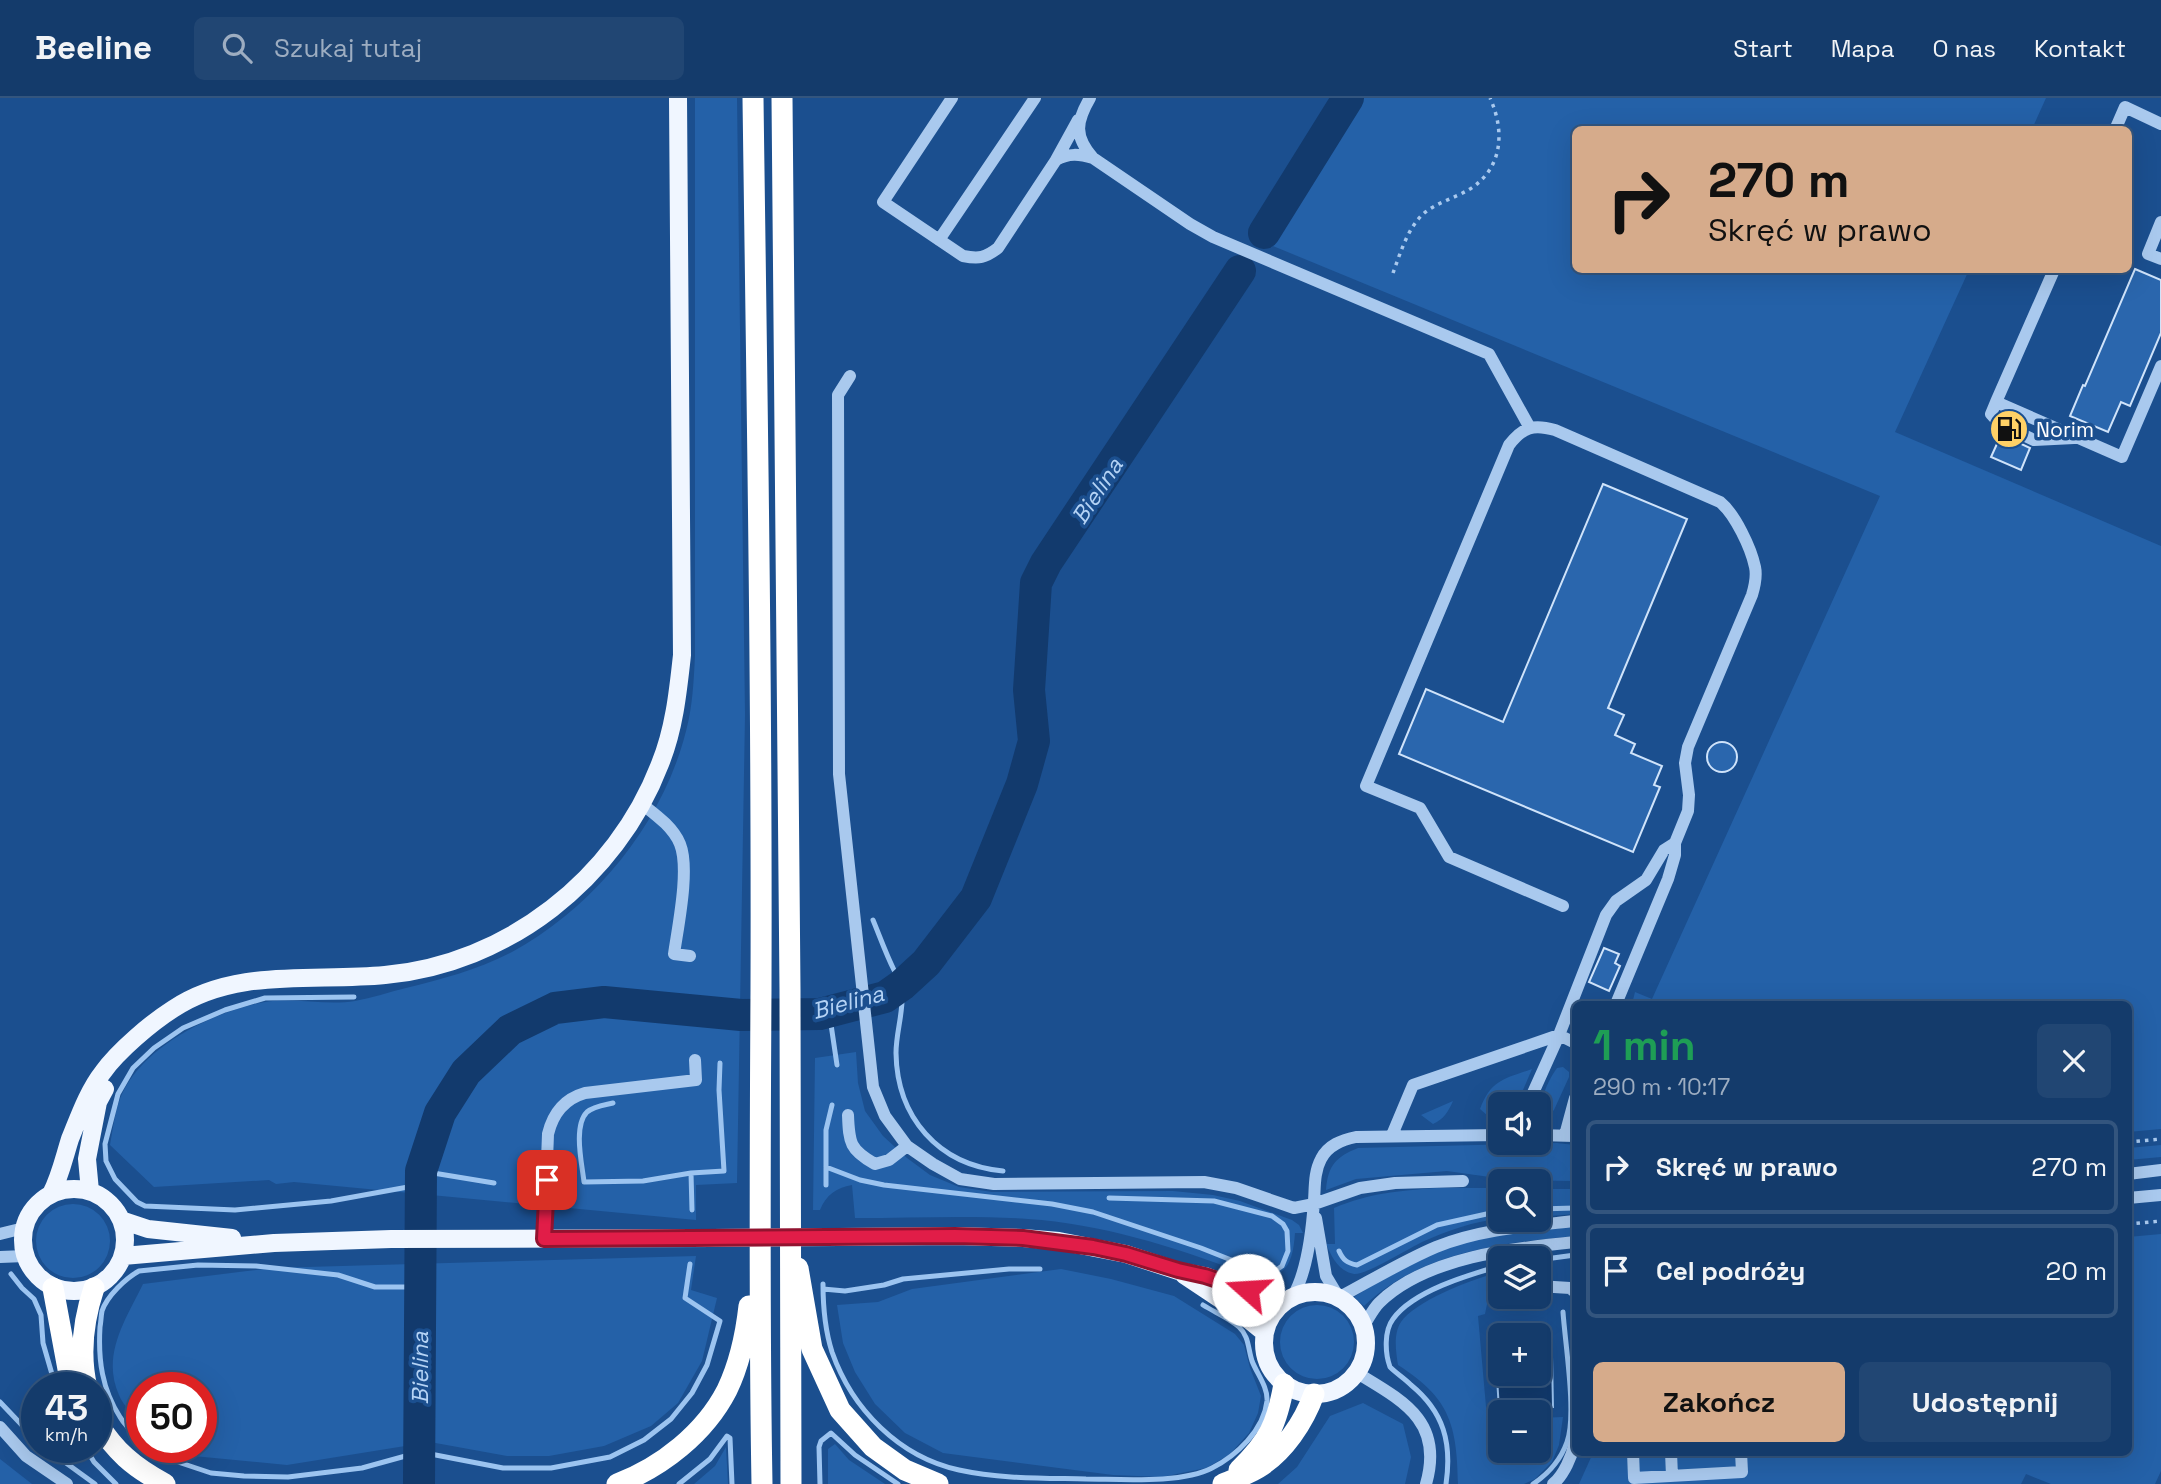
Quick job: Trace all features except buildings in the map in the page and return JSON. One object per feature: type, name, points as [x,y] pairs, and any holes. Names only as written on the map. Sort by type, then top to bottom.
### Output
[{"type":"highway","points":[[753,98],[758,489],[762,1484]]},
{"type":"highway","points":[[782,98],[790,989],[791,1484]]},
{"type":"highway","points":[[789,1229],[804,1292],[812,1349],[840,1410],[873,1447],[905,1469],[938,1484]]},
{"type":"highway","points":[[617,1484],[653,1468],[674,1452],[695,1432],[726,1391],[735,1370],[748,1318],[759,1230]]},
{"type":"highway","points":[[53,1288],[69,1372]]},
{"type":"highway","points":[[84,1372],[86,1310],[94,1288]]},
{"type":"highway","points":[[1224,1484],[1269,1436],[1279,1411],[1284,1384]]},
{"type":"highway","points":[[1224,1484],[1259,1468],[1272,1457],[1295,1432],[1314,1394]]},
{"type":"highway","points":[[112,1445],[128,1461],[165,1484]]},
{"type":"main road","points":[[51,1194],[70,1140],[103,1072],[144,1030],[175,1007],[208,992],[242,982],[288,977],[384,975],[426,969],[466,958],[504,940],[544,915],[579,887],[612,850],[642,804],[661,764],[668,741],[681,655],[678,98]]},
{"type":"main road","points":[[90,1191],[87,1159],[98,1102],[124,1051]]},
{"type":"main road","points":[[64,1189],[90,1191],[114,1208],[121,1220],[125,1232],[123,1256],[107,1280],[94,1288],[66,1292],[53,1288],[36,1275],[24,1256],[24,1227],[39,1202],[51,1194],[64,1189]]},
{"type":"main road","points":[[121,1220],[148,1229],[274,1242]]},
{"type":"main road","points":[[123,1256],[274,1242],[391,1239],[955,1236],[1059,1241],[1126,1254],[1287,1300]]},
{"type":"main road","points":[[1178,1270],[1238,1311],[1265,1334]]},
{"type":"main road","points":[[1323,1291],[1339,1297],[1358,1314],[1364,1325],[1367,1341],[1365,1358],[1357,1373],[1346,1385],[1330,1392],[1314,1394],[1298,1391],[1284,1384],[1267,1362],[1264,1348],[1270,1317],[1287,1300],[1306,1292],[1323,1291]]},
{"type":"street","points":[[952,98],[883,202],[963,256],[978,259],[988,256],[998,248],[1056,160],[1090,98]]},
{"type":"street","points":[[939,240],[1035,98]]},
{"type":"street","points":[[2117,126],[2125,107],[2161,124]]},
{"type":"street","points":[[1080,117],[1082,146],[1093,158],[1190,224],[1213,237],[1489,354],[1530,428]]},
{"type":"street","points":[[1056,160],[1066,155],[1080,154],[1093,158]]},
{"type":"street","points":[[2161,222],[2148,254],[2161,259]]},
{"type":"street","points":[[2053,273],[1991,414],[2000,424],[2034,440],[2078,438]]},
{"type":"street","points":[[1996,402],[2122,457],[2161,366]]},
{"type":"street","points":[[849,376],[838,395],[839,774],[873,1087],[885,1116],[906,1146],[960,1179],[995,1184],[1203,1182],[1236,1188],[1294,1208],[1360,1188],[1395,1183],[1462,1181]]},
{"type":"street","points":[[1563,906],[1449,857],[1420,808],[1366,786],[1509,445],[1517,435],[1540,426],[1555,430],[1720,502],[1736,520],[1755,565],[1756,581],[1752,595],[1688,747],[1685,763],[1688,811],[1675,843],[1675,855],[1668,879],[1617,1001]]},
{"type":"street","points":[[642,804],[670,828],[680,845],[684,864],[674,954],[690,956]]},
{"type":"street","points":[[1572,1001],[1606,915],[1616,901],[1647,880],[1664,850],[1675,843]]},
{"type":"street","points":[[1533,1092],[1572,1002]]},
{"type":"street","points":[[1392,1135],[1413,1085],[1559,1035],[1572,1042]]},
{"type":"street","points":[[544,1239],[548,1134],[558,1110],[573,1097],[585,1093],[696,1080],[695,1060]]},
{"type":"street","points":[[848,1115],[849,1138],[853,1146],[858,1154],[875,1164],[889,1160],[906,1146]]},
{"type":"street","points":[[1287,1300],[1299,1285],[1309,1239],[1315,1176],[1321,1158],[1330,1147],[1342,1140],[1356,1137],[1488,1135]]},
{"type":"street","points":[[1551,1135],[1570,1135]]},
{"type":"street","points":[[2132,1174],[2161,1170]]},
{"type":"street","points":[[2132,1198],[2161,1195]]},
{"type":"street","points":[[1314,1204],[1326,1276],[1339,1297],[1438,1246],[1493,1231],[1572,1221]]},
{"type":"street","points":[[0,1234],[24,1227]]},
{"type":"street","points":[[1364,1325],[1378,1304],[1395,1290],[1450,1264],[1492,1252],[1572,1242]]},
{"type":"street","points":[[0,1257],[24,1256]]},
{"type":"street","points":[[1551,1287],[1572,1290]]},
{"type":"street","points":[[1357,1373],[1403,1401],[1419,1419],[1430,1446],[1426,1484]]},
{"type":"street","points":[[0,1427],[26,1456],[67,1484]]},
{"type":"street","points":[[1553,1484],[1559,1479],[1572,1453]]},
{"type":"street","points":[[1633,1456],[1634,1478],[1742,1472],[1741,1456]]},
{"type":"street","points":[[1671,1456],[1672,1476]]},
{"type":"path","points":[[1393,273],[1411,230],[1422,215],[1472,188],[1491,171],[1498,154],[1498,122],[1489,98]]},
{"type":"path","points":[[2132,1142],[2161,1139]]},
{"type":"path","points":[[2132,1224],[2161,1221]]},
{"type":"shaded area","points":[[695,98],[737,98],[745,715],[737,1183],[696,1185],[696,1220],[294,1182],[276,1184],[269,1180],[154,1187],[110,1145],[122,1094],[132,1077],[163,1046],[203,1022],[245,1007],[287,1000],[333,1003],[361,1000],[460,973],[512,952],[573,909],[601,883],[647,823],[665,789],[689,718],[695,655]]},
{"type":"shaded area","points":[[1356,98],[2046,98],[2033,126],[1572,126],[1572,273],[1968,273],[1895,432],[2161,546],[2161,1129],[2132,1132],[2132,1001],[1633,1001],[1635,992],[1652,999],[1880,496],[1273,246]]},
{"type":"shaded area","points":[[856,1052],[858,1083],[865,1111],[883,1136],[930,1175],[959,1187],[992,1192],[1173,1191],[1213,1195],[1240,1201],[1292,1220],[1299,1225],[1303,1233],[1295,1233],[1293,1252],[1282,1271],[1256,1278],[1144,1240],[1086,1226],[985,1217],[855,1218],[852,1185],[836,1190],[825,1200],[820,1210],[813,1210],[815,1058]]},
{"type":"shaded area","points":[[1563,1067],[1569,1072],[1569,1077],[1551,1113],[1551,1092],[1545,1092],[1557,1068]]},
{"type":"shaded area","points":[[1532,1069],[1522,1092],[1489,1092],[1506,1078]]},
{"type":"shaded area","points":[[1488,1093],[1488,1116],[1480,1109]]},
{"type":"shaded area","points":[[1453,1101],[1445,1115],[1433,1124],[1421,1115]]},
{"type":"shaded area","points":[[1551,1143],[1572,1145],[1572,1181],[1551,1181],[1551,1169],[1488,1169],[1488,1177],[1447,1171],[1356,1179],[1326,1190],[1331,1168],[1344,1155],[1358,1148],[1488,1145],[1488,1155],[1551,1155]]},
{"type":"shaded area","points":[[2161,1145],[2161,1157],[2132,1160],[2132,1148]]},
{"type":"shaded area","points":[[1436,1188],[1488,1188],[1488,1220],[1441,1234],[1360,1273],[1344,1270],[1336,1263],[1326,1244],[1335,1244],[1334,1208],[1372,1196]]},
{"type":"shaded area","points":[[1551,1189],[1572,1189],[1572,1214],[1551,1216]]},
{"type":"shaded area","points":[[73,1204],[94,1210],[104,1220],[110,1241],[104,1262],[94,1272],[73,1278],[52,1272],[42,1262],[36,1241],[42,1220],[52,1210]]},
{"type":"shaded area","points":[[1572,1226],[1572,1236],[1488,1246],[1436,1262],[1410,1273],[1364,1306],[1354,1297],[1388,1275],[1454,1244],[1491,1235],[1551,1232],[1551,1229]]},
{"type":"shaded area","points":[[2161,1234],[2161,1471],[2155,1484],[2051,1484],[2026,1474],[2021,1484],[1579,1484],[1592,1456],[2132,1456],[2132,1237]]},
{"type":"shaded area","points":[[696,1256],[691,1290],[717,1298],[702,1361],[678,1403],[651,1426],[604,1446],[549,1456],[507,1456],[430,1442],[287,1465],[217,1458],[217,1372],[126,1372],[126,1407],[114,1380],[114,1352],[123,1324],[143,1284],[271,1268]]},
{"type":"shaded area","points":[[1061,1269],[1174,1296],[1235,1334],[1244,1345],[1261,1396],[1258,1413],[1249,1433],[1229,1455],[1206,1468],[1162,1477],[1113,1475],[943,1453],[905,1433],[875,1404],[855,1372],[843,1343],[837,1305],[878,1302],[912,1289]]},
{"type":"shaded area","points":[[1488,1276],[1485,1314],[1478,1316],[1488,1418],[1488,1463],[1551,1463],[1535,1479],[1524,1484],[1458,1484],[1456,1445],[1447,1415],[1429,1389],[1398,1365],[1396,1343],[1401,1322],[1418,1307]]},
{"type":"shaded area","points":[[1317,1305],[1331,1308],[1343,1316],[1351,1328],[1354,1342],[1351,1356],[1343,1368],[1331,1376],[1317,1379],[1303,1376],[1291,1368],[1283,1356],[1280,1342],[1283,1328],[1291,1316],[1303,1308]]},
{"type":"shaded area","points":[[1551,1355],[1553,1407],[1551,1400],[1498,1400],[1498,1386],[1551,1386]]},
{"type":"shaded area","points":[[1363,1403],[1403,1424],[1411,1457],[1405,1484],[1278,1484],[1297,1467],[1330,1416]]},
{"type":"shaded area","points":[[1551,1417],[1563,1417],[1559,1445],[1552,1462]]},
{"type":"shaded area","points":[[835,1444],[849,1460],[885,1484],[828,1484],[828,1449]]},
{"type":"shaded area","points":[[726,1447],[728,1484],[694,1484],[715,1466]]},
{"type":"shaded area","points":[[0,1459],[32,1484],[0,1484]]},
{"type":"waterway","name":"Bielina","points":[[1264,233],[1348,98]]},
{"type":"waterway","name":"Bielina","points":[[419,1484],[421,1171],[440,1113],[466,1072],[510,1030],[555,1008],[604,1002],[741,1015],[820,1014],[885,997],[926,963],[976,898],[1022,784],[1034,741],[1029,690],[1036,583],[1046,563],[1240,271]]},
{"type":"waterway","points":[[873,920],[902,986],[896,1053],[898,1076],[913,1117],[941,1148],[959,1159],[980,1167],[1003,1171]]},
{"type":"waterway","points":[[354,997],[265,998],[225,1010],[183,1028],[154,1048],[133,1068],[118,1094],[105,1144],[106,1161],[115,1179],[137,1202],[145,1206],[235,1210],[331,1201],[419,1185]]},
{"type":"waterway","points":[[829,1011],[837,1065]]},
{"type":"waterway","points":[[613,1103],[587,1112],[580,1126],[584,1182],[643,1181],[724,1171],[720,1063]]},
{"type":"waterway","points":[[826,1185],[826,1130],[832,1105]]},
{"type":"waterway","points":[[826,1167],[860,1180],[884,1185],[1052,1204],[1093,1212],[1201,1248],[1259,1271],[1272,1273],[1282,1266],[1288,1251],[1287,1231],[1283,1224],[1272,1216],[1214,1201],[1109,1198]]},
{"type":"waterway","points":[[421,1171],[494,1183]]},
{"type":"waterway","points":[[691,1173],[692,1210]]},
{"type":"waterway","points":[[1551,1209],[1572,1208]]},
{"type":"waterway","points":[[1339,1251],[1346,1261],[1357,1265],[1437,1225],[1488,1214]]},
{"type":"waterway","points":[[1551,1258],[1572,1255]]},
{"type":"waterway","points":[[181,1463],[211,1473],[288,1477],[362,1468],[420,1452],[503,1468],[551,1468],[610,1457],[644,1440],[671,1419],[692,1393],[707,1365],[720,1321],[685,1298],[690,1264]]},
{"type":"waterway","points":[[126,1426],[105,1385],[100,1327],[102,1311],[108,1299],[128,1278],[139,1271],[198,1265],[256,1266],[338,1275],[375,1287],[421,1287]]},
{"type":"waterway","points":[[823,1289],[845,1291],[903,1279],[1009,1269],[1040,1269]]},
{"type":"waterway","points":[[1446,1484],[1448,1455],[1443,1429],[1422,1395],[1390,1367],[1386,1349],[1388,1330],[1402,1309],[1427,1292],[1488,1270]]},
{"type":"waterway","points":[[11,1274],[34,1299],[41,1315],[43,1343],[51,1372]]},
{"type":"waterway","points":[[823,1284],[825,1318],[832,1352],[852,1393],[880,1428],[898,1442],[937,1464],[974,1473],[1022,1478],[1168,1479],[1212,1468],[1239,1449],[1261,1422],[1267,1401],[1266,1391],[1242,1331],[1231,1321],[1203,1305]]},
{"type":"waterway","points":[[1533,1484],[1558,1460],[1570,1430],[1571,1397],[1563,1312]]},
{"type":"waterway","points":[[0,1402],[21,1424]]},
{"type":"waterway","points":[[820,1484],[819,1447],[821,1441],[831,1433],[855,1455],[898,1484]]},
{"type":"waterway","points":[[679,1484],[710,1459],[727,1436],[730,1438],[732,1484]]},
{"type":"waterway","points":[[66,1463],[95,1484]]},
{"type":"waterway","points":[[95,1463],[116,1484]]},
{"type":"place","name":"Norim","points":[[2009,429]]},
{"type":"route","points":[[547,1180],[544,1239],[955,1236],[1023,1238],[1059,1241],[1126,1254],[1248,1290]]}]
